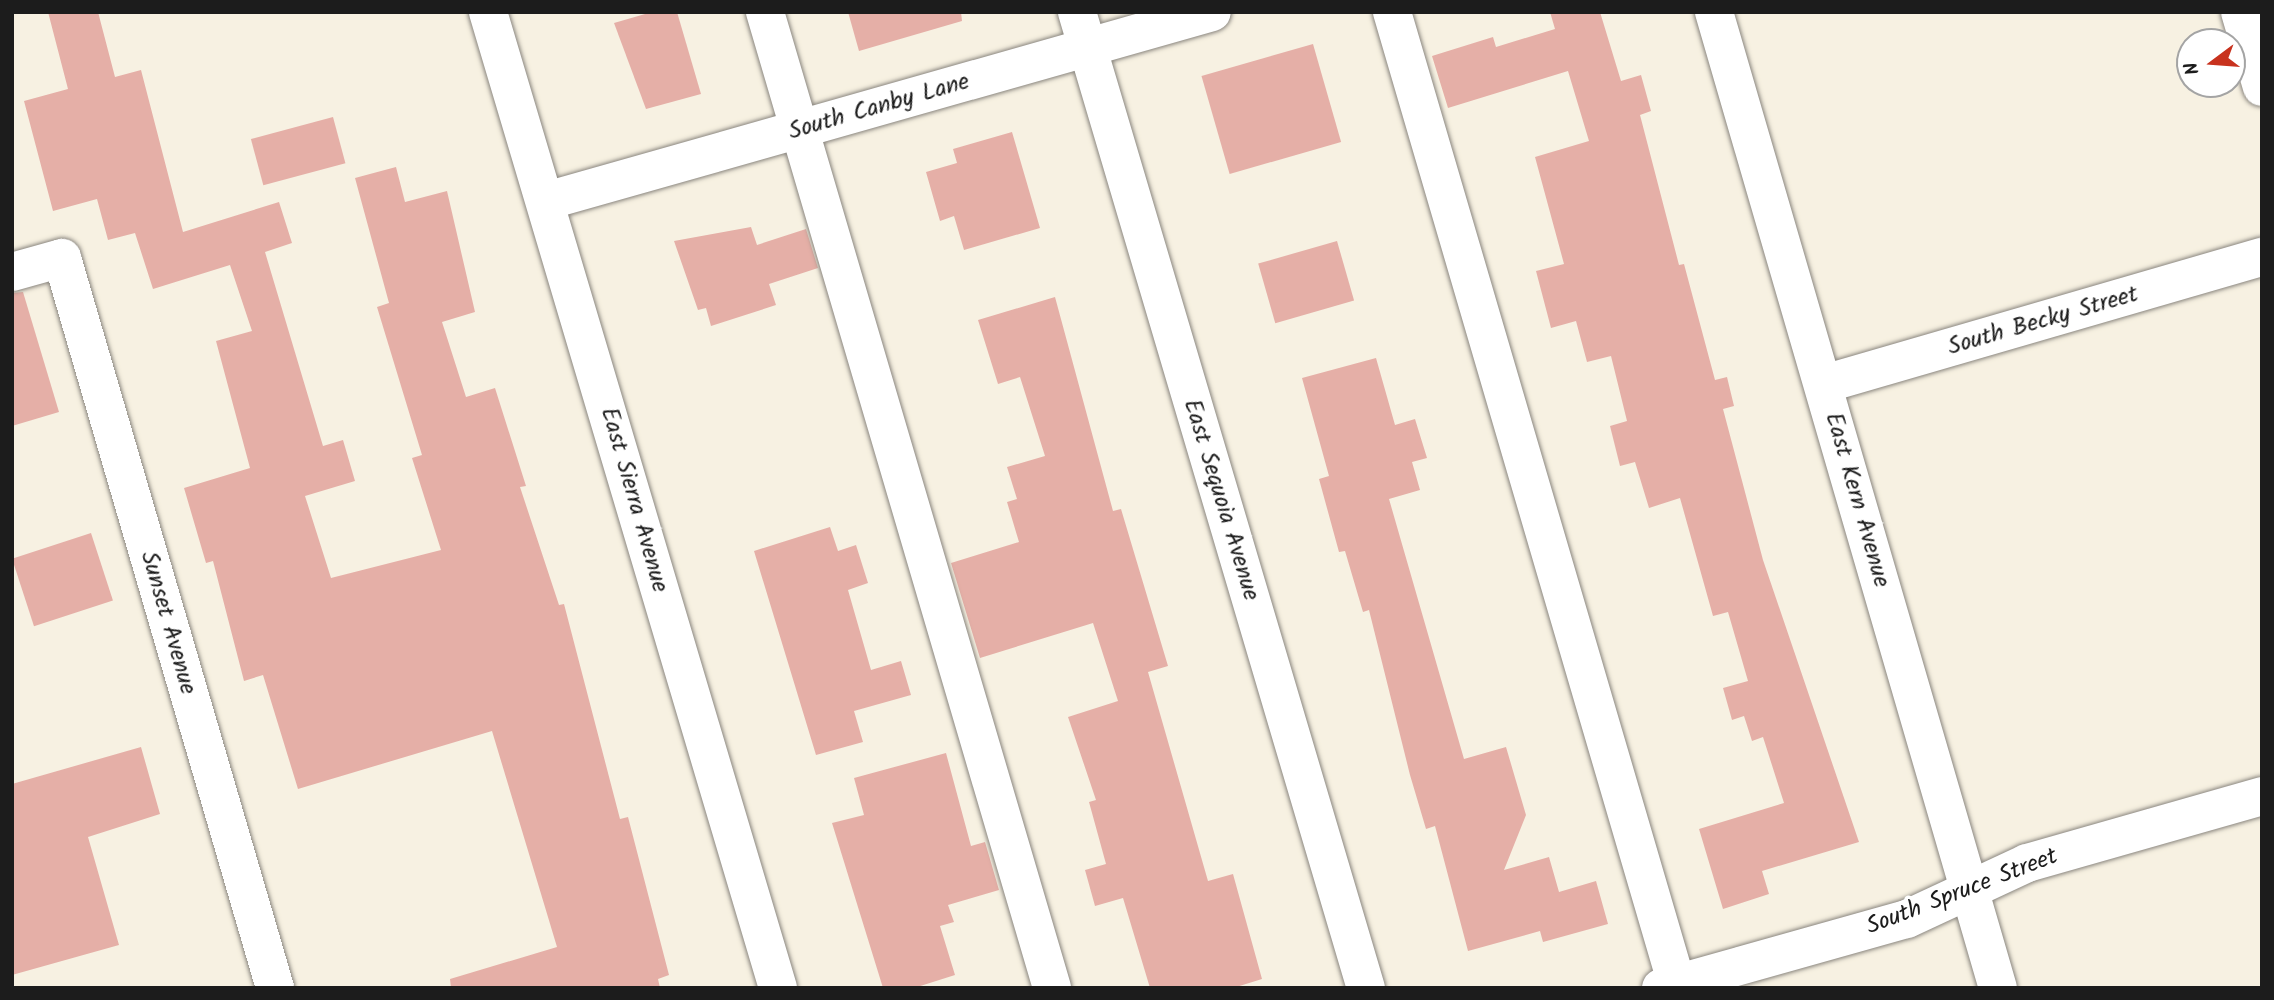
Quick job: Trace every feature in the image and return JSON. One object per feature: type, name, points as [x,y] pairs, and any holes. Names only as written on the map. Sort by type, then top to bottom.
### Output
[{"type":"street","name":"East Sierra Avenue","points":[[488,12],[778,988]]},
{"type":"street","points":[[765,12],[1052,988]]},
{"type":"street","name":"South Canby Lane","points":[[546,201],[799,129],[1082,30],[1212,12]]},
{"type":"street","points":[[1392,12],[1672,986]]},
{"type":"street","name":"East Kern Avenue","points":[[1714,12],[1998,988]]},
{"type":"street","points":[[2240,12],[2262,87]]},
{"type":"street","name":"East Sequoia Avenue","points":[[1082,30],[1366,988]]},
{"type":"street","name":"South Becky Street","points":[[1824,384],[2262,257]]},
{"type":"street","name":"Sunset Avenue","points":[[12,272],[62,258],[275,988]]},
{"type":"street","name":"South Spruce Street","points":[[1672,986],[1907,919],[1968,887],[2027,863],[2262,796]]},
{"type":"building","points":[[48,12],[98,12],[115,77],[141,70],[183,232],[279,202],[292,243],[265,252],[323,446],[343,440],[355,481],[305,496],[331,578],[441,550],[412,458],[422,455],[377,307],[389,303],[355,178],[396,167],[405,202],[447,191],[475,312],[442,322],[466,397],[495,388],[526,486],[520,487],[559,605],[564,604],[620,819],[628,817],[669,975],[658,979],[660,988],[451,988],[450,979],[557,947],[492,731],[298,789],[263,675],[244,681],[213,561],[206,563],[184,488],[250,468],[216,341],[252,331],[230,265],[153,289],[135,233],[108,240],[97,199],[53,211],[24,101],[68,89]]},
{"type":"building","points":[[652,12],[677,12],[701,94],[646,109],[614,23]]},
{"type":"building","points":[[848,12],[961,12],[962,21],[859,51]]},
{"type":"building","points":[[1550,12],[1600,12],[1621,81],[1641,75],[1651,111],[1640,115],[1679,265],[1684,264],[1715,380],[1727,377],[1734,406],[1723,409],[1763,560],[1859,842],[1762,871],[1769,894],[1723,909],[1699,829],[1784,803],[1763,737],[1752,741],[1744,716],[1732,720],[1723,688],[1748,681],[1728,612],[1713,616],[1680,498],[1649,508],[1635,462],[1620,466],[1610,426],[1627,421],[1611,356],[1587,362],[1576,321],[1551,328],[1536,271],[1564,264],[1535,157],[1589,141],[1568,71],[1448,108],[1432,56],[1493,37],[1496,47],[1555,29]]},
{"type":"building","points":[[1313,44],[1341,142],[1230,174],[1201,76]]},
{"type":"building","points":[[333,117],[345,163],[263,185],[251,139]]},
{"type":"building","points":[[1012,132],[1040,228],[964,250],[954,216],[940,221],[926,172],[957,163],[953,149]]},
{"type":"building","points":[[751,227],[757,245],[806,229],[818,268],[769,284],[776,305],[711,326],[706,308],[698,310],[674,241]]},
{"type":"building","points":[[1337,241],[1354,301],[1275,323],[1258,264]]},
{"type":"building","points":[[23,292],[59,412],[12,426],[12,293]]},
{"type":"building","points":[[1055,297],[1113,511],[1121,509],[1168,666],[1148,672],[1208,881],[1233,874],[1262,979],[1233,988],[1150,988],[1123,898],[1095,906],[1085,870],[1106,864],[1089,802],[1096,800],[1068,717],[1118,701],[1093,623],[980,658],[951,563],[1019,542],[1007,502],[1017,499],[1007,467],[1045,456],[1020,377],[998,384],[978,320]]},
{"type":"building","points":[[1376,358],[1395,425],[1415,419],[1427,458],[1412,462],[1420,490],[1389,499],[1464,759],[1506,747],[1526,815],[1504,870],[1549,857],[1559,892],[1596,881],[1608,924],[1543,942],[1540,931],[1468,951],[1435,826],[1426,829],[1410,775],[1369,610],[1363,612],[1345,551],[1339,552],[1319,479],[1329,476],[1302,378]]},
{"type":"building","points":[[830,527],[838,551],[856,545],[868,583],[848,590],[871,670],[901,661],[911,695],[854,711],[863,742],[816,755],[754,551]]},
{"type":"building","points":[[91,533],[113,601],[34,626],[12,559]]},
{"type":"building","points":[[141,747],[160,814],[88,837],[119,945],[12,975],[12,784]]},
{"type":"building","points":[[946,753],[971,846],[985,842],[999,890],[948,905],[954,922],[940,926],[955,975],[914,988],[883,988],[832,823],[864,815],[854,778]]}]
